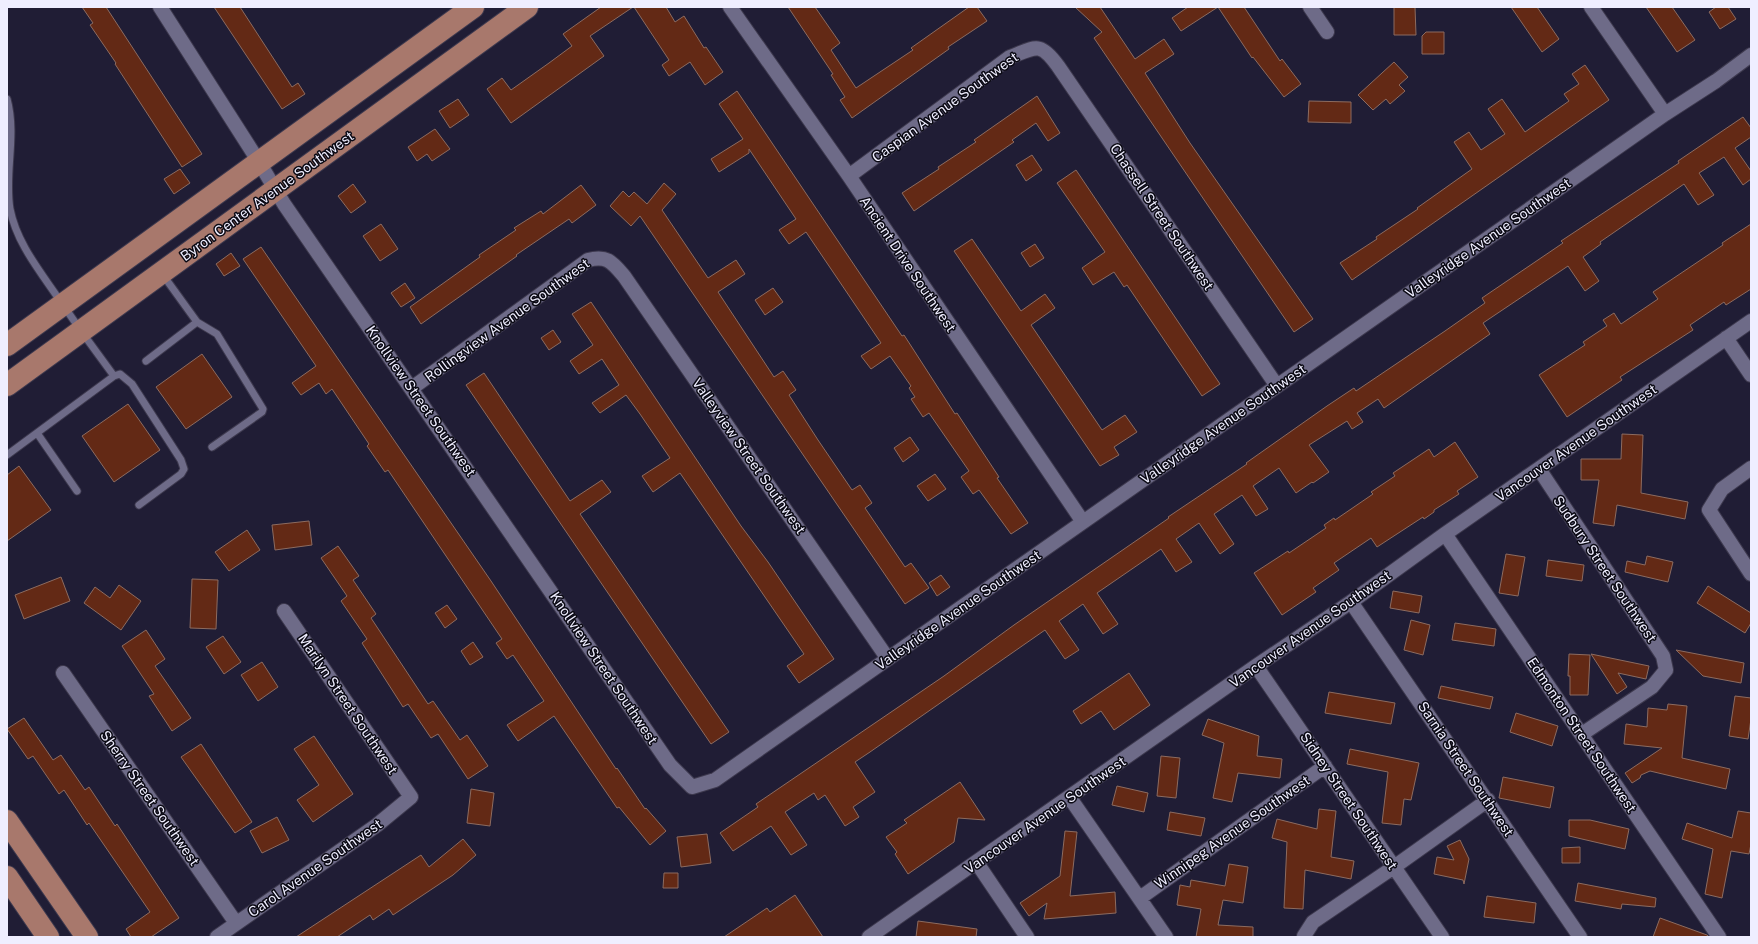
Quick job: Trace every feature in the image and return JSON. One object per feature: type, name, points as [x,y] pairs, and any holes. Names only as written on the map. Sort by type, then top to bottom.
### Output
[{"type":"main road","points":[[7,345],[472,7]]},
{"type":"main road","name":"Byron Center Avenue Southwest","points":[[7,385],[527,7]]},
{"type":"main road","points":[[7,821],[87,937]]},
{"type":"main road","points":[[7,877],[48,937]]},
{"type":"street","name":"Knollview Street Southwest","points":[[160,7],[276,190],[670,765],[692,787]]},
{"type":"street","name":"Ancient Drive Southwest","points":[[730,7],[849,176],[1083,522]]},
{"type":"street","points":[[1310,7],[1327,32]]},
{"type":"street","points":[[1591,7],[1665,114]]},
{"type":"street","name":"Caspian Avenue Southwest","points":[[849,176],[1010,57],[1034,47],[1044,50]]},
{"type":"street","name":"Chassell Street Southwest","points":[[1044,50],[1058,66],[1277,386]]},
{"type":"street","name":"Valleyridge Avenue Southwest","points":[[692,787],[715,780],[1665,114],[1716,81],[1751,55]]},
{"type":"street","name":"Rollingview Avenue Southwest","points":[[412,388],[588,260],[599,257],[605,258]]},
{"type":"street","name":"Valleyview Street Southwest","points":[[605,258],[611,262],[624,276],[888,658]]},
{"type":"street","name":"Vancouver Avenue Southwest","points":[[879,934],[1256,666],[1351,602],[1445,534],[1751,321]]},
{"type":"street","points":[[1726,338],[1751,375]]},
{"type":"street","points":[[1751,468],[1722,489],[1709,510],[1751,574]]},
{"type":"street","name":"Sudbury Street Southwest","points":[[1539,470],[1663,656],[1666,670],[1652,687],[1582,734]]},
{"type":"street","name":"Edmonton Street Southwest","points":[[1445,534],[1719,937]]},
{"type":"street","name":"Sarnia Street Southwest","points":[[1351,602],[1488,800],[1580,937]]},
{"type":"street","name":"Marilyn Street Southwest","points":[[284,611],[411,797]]},
{"type":"street","name":"Sidney Street Southwest","points":[[1256,666],[1442,937]]},
{"type":"street","name":"Sherry Street Southwest","points":[[63,673],[236,923]]},
{"type":"street","name":"Winnipeg Avenue Southwest","points":[[1140,898],[1325,766]]},
{"type":"street","name":"Carol Avenue Southwest","points":[[217,937],[377,825],[411,797]]},
{"type":"street","points":[[1070,798],[1166,937]]},
{"type":"street","points":[[1304,936],[1313,922],[1394,867],[1488,800]]},
{"type":"street","points":[[977,863],[1027,937]]},
{"type":"lane","points":[[7,100],[11,136],[9,201],[14,224],[24,247],[62,305],[114,376]]},
{"type":"lane","points":[[162,273],[197,322],[217,334],[263,409],[262,412],[212,447]]},
{"type":"lane","points":[[146,361],[197,322]]},
{"type":"lane","points":[[7,455],[114,376],[120,374],[132,384],[181,460],[184,470],[182,474],[139,505]]},
{"type":"lane","points":[[37,433],[77,491]]},
{"type":"building","points":[[82,7],[106,7],[202,154],[182,167],[90,25],[93,23]]},
{"type":"building","points":[[214,7],[240,7],[292,87],[298,83],[305,94],[282,109]]},
{"type":"building","points":[[601,7],[633,7],[590,36],[604,56],[511,123],[487,89],[502,78],[511,90],[549,63],[572,46],[563,34]]},
{"type":"building","points":[[634,7],[666,7],[675,22],[684,16],[704,48],[706,47],[723,72],[705,85],[690,62],[669,76],[662,65],[669,60]]},
{"type":"building","points":[[788,7],[815,7],[840,43],[831,50],[856,88],[913,50],[911,48],[969,7],[977,7],[987,21],[948,47],[949,49],[852,118],[840,100],[845,97],[831,75],[833,74]]},
{"type":"building","points":[[1075,7],[1100,7],[1135,59],[1164,39],[1174,54],[1145,73],[1190,143],[1313,319],[1294,332],[1094,38],[1102,32]]},
{"type":"building","points":[[1188,7],[1218,7],[1181,31],[1172,18]]},
{"type":"building","points":[[1218,7],[1244,7],[1280,61],[1282,59],[1301,84],[1284,97],[1253,57],[1252,58]]},
{"type":"building","points":[[1394,7],[1415,7],[1416,35],[1394,35]]},
{"type":"building","points":[[1511,7],[1537,7],[1559,39],[1542,52]]},
{"type":"building","points":[[1646,7],[1672,7],[1695,40],[1677,52]]},
{"type":"building","points":[[1716,7],[1728,7],[1736,19],[1720,29],[1709,12]]},
{"type":"building","points":[[1426,32],[1444,32],[1444,54],[1422,54],[1422,36]]},
{"type":"building","points":[[1394,62],[1408,77],[1399,85],[1405,91],[1390,104],[1386,99],[1373,110],[1358,95]]},
{"type":"building","points":[[1585,65],[1609,100],[1352,280],[1340,263],[1377,239],[1376,237],[1418,209],[1417,208],[1472,169],[1454,142],[1469,132],[1481,150],[1505,134],[1488,109],[1502,99],[1525,132],[1569,101],[1564,94],[1579,84],[1572,74]]},
{"type":"building","points":[[737,91],[902,336],[904,335],[955,414],[957,413],[999,477],[997,478],[1028,523],[1011,534],[979,490],[973,494],[961,477],[969,471],[929,413],[923,417],[911,399],[915,397],[909,388],[911,386],[890,356],[871,369],[861,356],[881,343],[806,232],[789,244],[779,230],[796,219],[749,149],[749,153],[719,172],[711,159],[743,139],[719,104]]},
{"type":"building","points":[[1037,96],[1060,133],[1048,141],[1036,123],[1012,140],[1014,142],[914,211],[902,193],[939,169],[938,167],[976,142],[974,140]]},
{"type":"building","points":[[458,99],[469,115],[450,128],[439,111]]},
{"type":"building","points":[[1309,101],[1351,102],[1351,123],[1308,122]]},
{"type":"building","points":[[1743,117],[1751,128],[1751,137],[1735,148],[1751,171],[1751,179],[1743,185],[1724,157],[1699,173],[1714,195],[1698,205],[1684,184],[1600,242],[1601,244],[1583,257],[1599,281],[1585,291],[1568,266],[1483,323],[1490,334],[1384,408],[1378,399],[1357,413],[1363,422],[1352,429],[1347,421],[1309,445],[1329,472],[1296,493],[1279,468],[1253,486],[1268,509],[1256,516],[1242,495],[1214,514],[1234,544],[1220,554],[1199,523],[1176,539],[1192,562],[1176,572],[1161,549],[1097,593],[1118,624],[1103,634],[1083,604],[1059,621],[1079,650],[1065,659],[1045,630],[855,762],[875,792],[853,807],[859,817],[845,826],[825,795],[818,800],[814,793],[785,812],[807,845],[791,855],[771,826],[733,851],[720,833],[758,807],[756,804],[944,676],[1014,625],[1169,518],[1168,517],[1247,464],[1246,463],[1327,406],[1354,388],[1356,391],[1445,331],[1485,303],[1482,298],[1563,243],[1561,241],[1679,163],[1678,161]]},
{"type":"building","points":[[435,129],[450,149],[432,161],[427,154],[417,161],[408,147]]},
{"type":"building","points":[[1032,155],[1042,170],[1026,181],[1016,165]]},
{"type":"building","points":[[180,169],[190,183],[174,194],[164,179]]},
{"type":"building","points":[[1076,170],[1220,384],[1202,396],[1127,285],[1124,287],[1114,272],[1093,285],[1082,268],[1105,252],[1057,183]]},
{"type":"building","points":[[664,183],[676,194],[662,210],[708,278],[736,260],[745,274],[718,292],[774,377],[783,371],[796,390],[789,395],[852,490],[860,485],[872,503],[865,508],[905,567],[911,563],[929,588],[905,604],[640,216],[631,226],[610,206],[623,191],[629,197],[634,192],[647,204]]},
{"type":"building","points":[[353,184],[366,202],[351,213],[338,196]]},
{"type":"building","points":[[581,185],[596,205],[572,223],[569,219],[516,255],[517,256],[421,324],[410,307],[480,257],[479,255],[516,230],[514,228],[541,211],[543,214]]},
{"type":"building","points":[[381,224],[398,249],[380,261],[363,236]]},
{"type":"building","points":[[1751,224],[1751,289],[1726,305],[1724,302],[1690,325],[1693,330],[1620,377],[1622,380],[1567,417],[1539,375],[1585,345],[1583,342],[1607,326],[1603,320],[1614,313],[1621,324],[1658,299],[1653,292],[1723,245],[1722,243]]},
{"type":"building","points":[[972,239],[1021,311],[1045,294],[1055,308],[1031,325],[1102,430],[1125,415],[1137,432],[1114,447],[1119,455],[1100,466],[954,251]]},
{"type":"building","points":[[1035,244],[1044,258],[1030,267],[1021,253]]},
{"type":"building","points":[[261,247],[491,581],[616,769],[617,768],[645,809],[646,808],[666,831],[650,845],[619,807],[617,808],[554,716],[518,741],[507,725],[544,701],[513,655],[507,659],[496,643],[502,639],[388,470],[385,472],[367,446],[369,444],[332,389],[326,394],[319,383],[301,395],[292,383],[316,366],[243,259]]},
{"type":"building","points":[[231,253],[240,266],[224,276],[216,264]]},
{"type":"building","points":[[405,283],[415,298],[401,307],[391,293]]},
{"type":"building","points":[[773,288],[783,302],[765,315],[755,300]]},
{"type":"building","points":[[591,302],[741,526],[768,562],[834,659],[799,683],[787,666],[804,654],[680,473],[653,492],[642,476],[670,458],[626,395],[600,413],[592,403],[619,385],[602,359],[579,374],[570,361],[593,345],[572,314]]},
{"type":"building","points":[[553,330],[561,342],[549,350],[541,338]]},
{"type":"building","points":[[202,354],[232,397],[186,429],[156,387]]},
{"type":"building","points":[[484,373],[570,501],[602,480],[611,492],[580,514],[729,732],[711,744],[466,385]]},
{"type":"building","points":[[128,404],[160,450],[114,482],[82,436]]},
{"type":"building","points":[[1622,434],[1643,435],[1641,493],[1688,502],[1685,519],[1617,505],[1614,526],[1593,523],[1599,480],[1581,480],[1581,459],[1621,459]]},
{"type":"building","points":[[910,437],[919,450],[903,462],[894,448]]},
{"type":"building","points":[[1455,442],[1478,477],[1457,491],[1459,494],[1434,510],[1434,512],[1424,519],[1423,517],[1377,547],[1371,538],[1334,563],[1339,570],[1313,588],[1316,592],[1282,615],[1254,573],[1288,551],[1289,553],[1326,528],[1324,525],[1334,518],[1335,520],[1373,494],[1371,492],[1395,476],[1393,473],[1429,449],[1434,457]]},
{"type":"building","points":[[19,466],[51,510],[7,541],[7,475]]},
{"type":"building","points":[[935,474],[946,489],[928,501],[917,486]]},
{"type":"building","points":[[309,521],[312,545],[275,550],[272,525]]},
{"type":"building","points":[[247,530],[260,550],[229,571],[215,552]]},
{"type":"building","points":[[338,546],[359,576],[353,580],[376,614],[371,618],[428,704],[433,701],[460,740],[467,735],[488,766],[468,779],[438,734],[431,738],[408,704],[403,707],[362,643],[367,639],[341,601],[347,596],[321,558]]},
{"type":"building","points":[[1506,554],[1525,557],[1518,596],[1499,593]]},
{"type":"building","points":[[1647,556],[1673,562],[1668,582],[1625,572],[1627,561],[1645,565]]},
{"type":"building","points":[[1548,560],[1584,565],[1582,581],[1546,576]]},
{"type":"building","points":[[941,575],[950,587],[937,596],[929,583]]},
{"type":"building","points":[[61,577],[70,601],[24,619],[15,595]]},
{"type":"building","points":[[192,579],[218,580],[216,629],[190,628]]},
{"type":"building","points":[[119,585],[141,601],[121,630],[84,603],[95,587],[110,598]]},
{"type":"building","points":[[1708,586],[1751,613],[1751,623],[1745,633],[1697,603]]},
{"type":"building","points":[[1393,591],[1422,596],[1419,613],[1390,608]]},
{"type":"building","points":[[447,605],[457,619],[445,628],[435,613]]},
{"type":"building","points":[[1411,620],[1430,625],[1423,655],[1404,650]]},
{"type":"building","points":[[1455,623],[1496,629],[1494,646],[1452,640]]},
{"type":"building","points":[[146,630],[165,659],[155,666],[191,718],[172,731],[149,696],[154,694],[122,646]]},
{"type":"building","points":[[223,636],[241,662],[224,674],[206,647]]},
{"type":"building","points":[[473,642],[483,657],[470,665],[461,651]]},
{"type":"building","points":[[1676,650],[1744,663],[1741,683],[1703,676]]},
{"type":"building","points":[[1569,654],[1590,655],[1588,695],[1570,695],[1570,676],[1568,676]]},
{"type":"building","points":[[1591,654],[1649,666],[1646,679],[1618,673],[1627,687],[1617,694]]},
{"type":"building","points":[[262,662],[278,687],[258,701],[241,675]]},
{"type":"building","points":[[1129,673],[1150,705],[1114,730],[1101,711],[1081,724],[1073,711]]},
{"type":"building","points":[[1441,686],[1493,697],[1490,709],[1438,698]]},
{"type":"building","points":[[1329,692],[1395,703],[1391,724],[1325,713]]},
{"type":"building","points":[[1735,696],[1751,698],[1751,719],[1748,739],[1729,736]]},
{"type":"building","points":[[1668,704],[1687,706],[1682,758],[1730,769],[1726,789],[1650,771],[1641,775],[1640,778],[1632,783],[1625,773],[1662,748],[1624,744],[1626,724],[1647,727],[1648,708],[1667,710]]},
{"type":"building","points":[[1516,713],[1558,726],[1552,746],[1510,732]]},
{"type":"building","points":[[24,718],[53,760],[61,755],[85,790],[89,787],[115,826],[117,824],[179,918],[151,937],[131,937],[126,929],[150,912],[89,823],[87,825],[64,790],[59,794],[33,756],[28,759],[7,729]]},
{"type":"building","points":[[1208,719],[1259,736],[1257,756],[1282,759],[1280,778],[1238,773],[1232,802],[1213,798],[1224,743],[1202,735]]},
{"type":"building","points":[[314,736],[353,794],[313,822],[297,800],[319,785],[294,749]]},
{"type":"building","points":[[201,744],[252,822],[235,833],[181,757]]},
{"type":"building","points":[[1350,749],[1419,763],[1411,800],[1404,799],[1401,825],[1382,823],[1388,772],[1347,764]]},
{"type":"building","points":[[1161,756],[1180,758],[1176,798],[1157,796]]},
{"type":"building","points":[[1503,777],[1554,787],[1550,808],[1499,798]]},
{"type":"building","points":[[960,782],[985,820],[958,818],[954,842],[908,874],[895,854],[897,852],[886,837],[907,823],[904,820]]},
{"type":"building","points":[[1117,786],[1148,793],[1144,812],[1112,805]]},
{"type":"building","points":[[471,789],[494,793],[490,826],[467,823]]},
{"type":"building","points":[[1319,809],[1336,811],[1331,857],[1354,861],[1351,879],[1305,870],[1303,909],[1284,908],[1287,842],[1272,838],[1277,819],[1317,829]]},
{"type":"building","points":[[1738,811],[1751,813],[1751,844],[1749,854],[1731,851],[1722,898],[1705,894],[1713,849],[1682,839],[1687,823],[1732,838]]},
{"type":"building","points":[[1170,812],[1205,818],[1201,836],[1167,830]]},
{"type":"building","points":[[277,817],[289,840],[262,853],[250,831]]},
{"type":"building","points":[[1569,820],[1590,820],[1629,829],[1625,849],[1569,836]]},
{"type":"building","points":[[1065,831],[1077,832],[1070,896],[1115,892],[1116,913],[1044,919],[1047,903],[1029,916],[1020,903],[1060,876]]},
{"type":"building","points":[[707,834],[711,863],[681,867],[677,837]]},
{"type":"building","points":[[463,839],[476,855],[453,875],[393,915],[389,909],[373,920],[370,915],[337,937],[296,937],[421,855],[429,867]]},
{"type":"building","points":[[1460,840],[1469,859],[1464,884],[1463,880],[1434,874],[1437,857],[1454,860],[1447,846]]},
{"type":"building","points":[[1580,847],[1580,863],[1562,863],[1562,848]]},
{"type":"building","points":[[1229,864],[1248,867],[1243,903],[1223,900],[1218,925],[1253,927],[1253,937],[1196,937],[1201,909],[1177,905],[1180,885],[1190,887],[1191,880],[1225,886]]},
{"type":"building","points":[[664,873],[678,873],[678,888],[663,888]]},
{"type":"building","points":[[1578,883],[1656,898],[1655,907],[1622,904],[1621,909],[1575,901]]},
{"type":"building","points":[[795,895],[823,937],[724,937],[767,908],[770,912]]},
{"type":"building","points":[[1487,896],[1536,903],[1534,923],[1484,917]]},
{"type":"building","points":[[1660,918],[1707,935],[1709,937],[1653,937]]},
{"type":"building","points":[[918,921],[977,929],[976,937],[916,937]]}]
